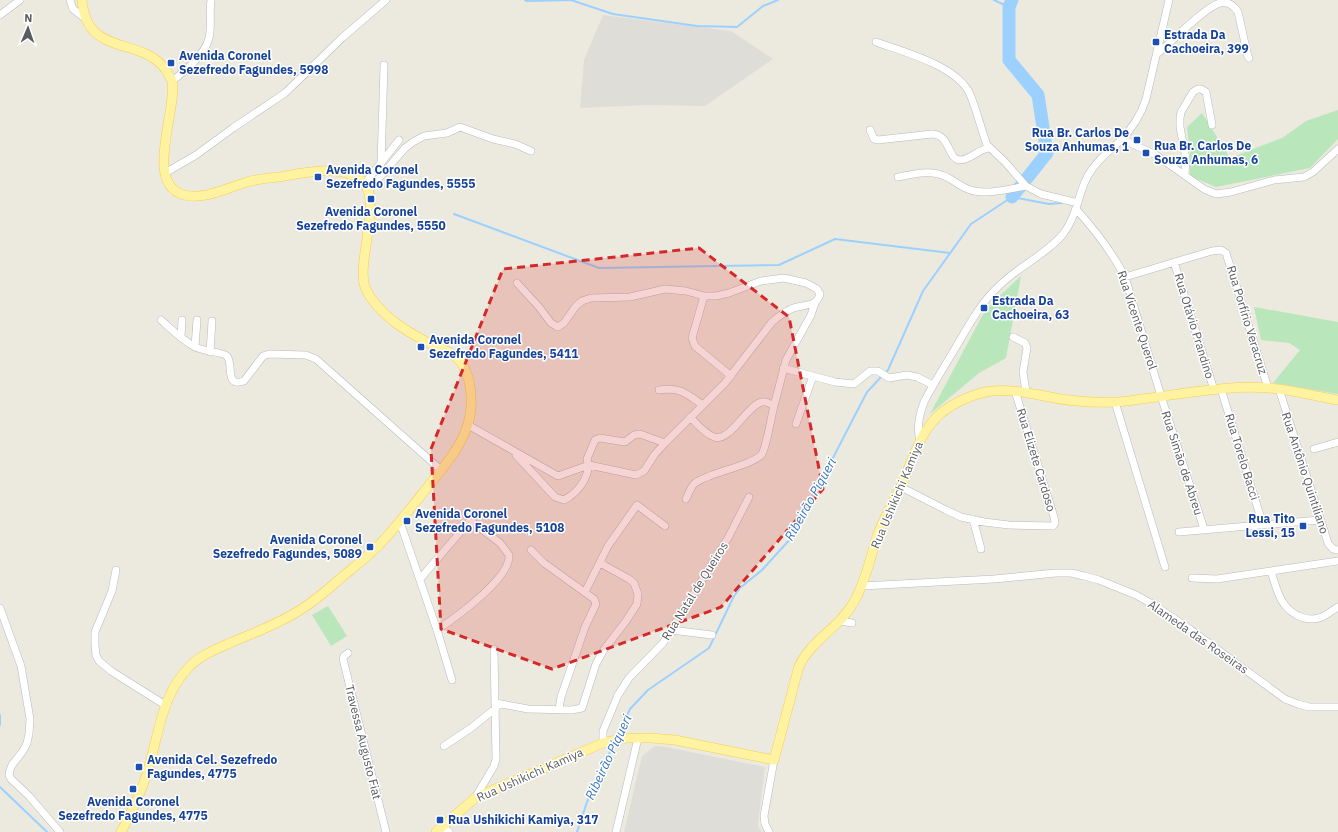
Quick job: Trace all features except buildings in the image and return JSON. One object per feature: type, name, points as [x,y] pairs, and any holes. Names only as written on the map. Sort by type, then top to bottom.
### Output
[{"type":"main road","points":[[82,0],[87,20],[93,31],[104,39],[148,55],[159,62],[168,72],[172,81],[173,97],[172,110],[166,131],[164,148],[165,173],[168,183],[172,189],[179,194],[193,196],[208,194],[251,181],[320,171],[351,174],[360,178],[367,187],[370,205],[363,266],[364,285],[372,299],[387,317],[409,332],[450,352],[460,360],[472,395],[471,416],[464,438],[400,522],[378,546],[332,587],[302,610],[213,650],[194,662],[182,675],[170,693],[165,705],[147,774],[121,832]]},
{"type":"main road","name":"Rua Ushikichi Kamiya","points":[[442,830],[475,798],[605,743],[626,738],[675,740],[774,760],[798,666],[804,655],[811,647],[841,621],[855,602],[862,586],[881,526],[901,487],[924,432],[943,412],[972,396],[990,391],[1002,390],[1026,392],[1082,401],[1115,402],[1218,390],[1268,388],[1338,400]]},
{"type":"street","points":[[0,15],[20,0]]},
{"type":"street","points":[[70,0],[73,9],[87,20]]},
{"type":"street","points":[[172,81],[187,69],[199,56],[209,39],[211,0]]},
{"type":"street","points":[[165,173],[196,155],[232,128],[285,93],[343,37],[386,0]]},
{"type":"street","points":[[920,440],[918,434],[921,411],[924,402],[971,321],[991,293],[1014,272],[1056,241],[1069,226],[1085,181],[1093,168],[1133,126],[1146,99],[1170,0]]},
{"type":"street","points":[[1157,54],[1208,10],[1220,3],[1225,3],[1234,7],[1238,12],[1249,58]]},
{"type":"street","points":[[876,42],[938,65],[951,72],[963,83],[969,93],[989,148],[1005,162],[1026,186],[1040,194],[1077,206]]},
{"type":"street","points":[[381,164],[384,65]]},
{"type":"street","points":[[1185,175],[1186,159],[1180,127],[1180,118],[1186,102],[1193,92],[1198,89],[1204,90],[1208,95],[1212,125]]},
{"type":"street","points":[[367,187],[405,148],[413,142],[424,136],[447,133],[460,127],[493,139],[515,144],[531,151]]},
{"type":"street","points":[[870,130],[874,139],[878,140],[932,134],[940,135],[944,139],[953,156],[961,160],[966,159],[981,150],[989,148]]},
{"type":"street","points":[[1122,139],[1156,155],[1211,193],[1222,194],[1274,180],[1304,177],[1313,172],[1337,152]]},
{"type":"street","points":[[367,187],[381,164],[400,140]]},
{"type":"street","points":[[898,177],[919,173],[935,173],[948,178],[966,189],[982,192],[999,191],[1026,186]]},
{"type":"street","name":"Rua Vicente Querol","points":[[1077,206],[1117,262],[1125,277],[1161,396]]},
{"type":"street","name":"Rua Porfírio Veracruz","points":[[1174,262],[1218,250],[1226,253],[1268,388]]},
{"type":"street","points":[[1125,277],[1174,262]]},
{"type":"street","name":"Rua Otávio Prandino","points":[[1174,262],[1218,390]]},
{"type":"street","points":[[468,425],[558,476],[588,465],[636,475],[644,471],[655,454],[730,376],[772,322],[781,314],[792,308],[815,302],[819,299],[820,294],[816,289],[806,283],[784,278],[761,281],[729,293],[716,296],[704,296],[686,291],[666,289],[630,297],[591,298],[582,301],[576,306],[564,323],[558,327],[551,323],[539,307],[517,283]]},
{"type":"street","points":[[704,296],[692,338],[695,346],[730,376]]},
{"type":"street","points":[[686,499],[694,484],[756,459],[762,454],[766,444],[783,368],[792,347],[811,315],[815,302]]},
{"type":"street","points":[[161,320],[195,347],[227,356],[232,380],[236,382],[244,381],[263,356],[268,354],[311,356],[441,470]]},
{"type":"street","points":[[181,337],[182,320]]},
{"type":"street","points":[[195,347],[197,320]]},
{"type":"street","points":[[210,352],[212,321]]},
{"type":"street","points":[[1013,338],[1025,343],[1027,348],[1023,372],[1026,392]]},
{"type":"street","points":[[783,368],[836,382],[854,384],[870,371],[878,371],[890,378],[907,375],[916,377],[933,385]]},
{"type":"street","points":[[796,424],[813,376]]},
{"type":"street","points":[[659,390],[671,388],[680,390],[703,405]]},
{"type":"street","name":"Rua Antônio Quintiliano","points":[[1279,389],[1328,543],[1333,549],[1338,550]]},
{"type":"street","name":"Rua Torelo Bacci","points":[[1218,390],[1263,525]]},
{"type":"street","name":"Rua Elizete Cardoso","points":[[973,519],[1009,525],[1050,527],[1054,524],[1054,516],[1015,391]]},
{"type":"street","name":"Rua Simão de Abreu","points":[[1161,396],[1204,529]]},
{"type":"street","points":[[690,417],[709,435],[719,438],[728,433],[759,404],[765,402],[774,406]]},
{"type":"street","points":[[1115,402],[1165,567]]},
{"type":"street","points":[[510,449],[555,497],[564,500],[572,496],[588,474],[587,459],[595,440],[600,438],[625,442],[634,435],[640,434],[665,443]]},
{"type":"street","points":[[1314,449],[1338,442]]},
{"type":"street","points":[[901,487],[961,517],[973,519],[981,548]]},
{"type":"street","name":"Rua Natal de Queiros","points":[[605,743],[603,731],[618,695],[629,678],[663,643],[728,538],[750,497]]},
{"type":"street","points":[[586,592],[608,546],[637,505],[665,526]]},
{"type":"street","points":[[1179,532],[1320,520]]},
{"type":"street","points":[[400,522],[437,630],[452,680]]},
{"type":"street","points":[[420,579],[470,522],[474,522],[500,543],[508,552],[510,558],[502,573],[492,586],[437,630]]},
{"type":"street","points":[[531,550],[544,563],[586,592],[594,599],[596,604],[585,627],[561,697],[559,709]]},
{"type":"street","points":[[1192,578],[1217,579],[1338,561]]},
{"type":"street","points":[[444,746],[467,731],[496,705],[528,709],[572,710],[582,708],[596,664],[603,651],[637,604],[638,594],[634,583],[600,562]]},
{"type":"street","points":[[116,570],[112,591],[95,632],[96,655],[99,661],[111,671],[165,705]]},
{"type":"street","points":[[1271,572],[1279,596],[1290,611],[1310,619],[1321,617],[1338,607]]},
{"type":"street","name":"Alameda das Roseiras","points":[[862,586],[994,579],[1056,573],[1071,573],[1084,576],[1099,580],[1136,595],[1154,605],[1191,630],[1284,699],[1309,707],[1338,707]]},
{"type":"street","points":[[0,608],[21,666],[30,719],[27,743],[23,751],[12,765],[9,775],[60,832]]},
{"type":"street","points":[[841,621],[852,623]]},
{"type":"street","points":[[671,630],[712,635]]},
{"type":"street","points":[[475,798],[489,776],[496,759],[494,649]]},
{"type":"street","name":"Travessa Augusto Fiat","points":[[348,653],[344,656],[343,660],[386,832]]},
{"type":"street","points":[[616,832],[638,738]]},
{"type":"street","points":[[769,832],[765,824],[764,816],[774,760]]},
{"type":"highlighted area","points":[[699,248],[789,317],[823,489],[721,607],[552,669],[441,629],[431,449],[503,269]]},
{"type":"shaded area","points":[[603,15],[731,31],[773,59],[705,106],[648,105],[580,108],[584,60]]},
{"type":"shaded area","points":[[655,746],[765,767],[758,826],[762,832],[624,832],[642,756]]},
{"type":"green space","points":[[1338,110],[1338,139],[1310,168],[1216,187],[1190,176],[1190,153],[1187,127],[1202,113],[1230,158],[1282,138],[1306,121]]},
{"type":"green space","points":[[1021,276],[1006,358],[979,373],[930,414],[982,316],[993,302]]},
{"type":"green space","points":[[1254,307],[1338,322],[1338,394],[1273,383],[1300,350],[1289,343],[1261,340]]},
{"type":"green space","points":[[328,606],[347,636],[331,646],[312,615]]},
{"type":"waterway","points":[[525,0],[571,0],[613,14],[697,26],[737,27],[763,6],[778,0]]},
{"type":"waterway","points":[[994,0],[1009,7]]},
{"type":"waterway","name":"Ribeirão Piqueri","points":[[1012,0],[1009,7],[1009,60],[1038,95],[1047,153],[1012,197]]},
{"type":"waterway","name":"Ribeirão Piqueri","points":[[885,373],[888,370],[923,291],[971,224],[1012,197],[1049,204],[1062,203]]},
{"type":"waterway","points":[[454,214],[599,268],[779,265],[835,239],[950,253]]},
{"type":"waterway","name":"Ribeirão Piqueri","points":[[617,738],[630,709],[648,690],[709,648],[734,596],[740,588],[762,570],[792,537],[867,392],[882,376]]},
{"type":"waterway","points":[[0,715],[0,725]]},
{"type":"waterway","name":"Ribeirão Piqueri","points":[[577,832],[587,802],[614,743]]},
{"type":"waterway","points":[[0,787],[47,832]]},
{"type":"place","name":"Estrada Da Cachoeira, 399","points":[[1156,42]]},
{"type":"place","name":"Avenida Coronel Sezefredo Fagundes, 5998","points":[[171,63]]},
{"type":"place","name":"Rua Br. Carlos De Souza Anhumas, 1","points":[[1137,140]]},
{"type":"place","name":"Rua Br. Carlos De Souza Anhumas, 6","points":[[1146,153]]},
{"type":"place","name":"Avenida Coronel Sezefredo Fagundes, 5555","points":[[318,177]]},
{"type":"place","name":"Avenida Coronel Sezefredo Fagundes, 5550","points":[[371,199]]},
{"type":"place","name":"Estrada Da Cachoeira, 63","points":[[984,308]]},
{"type":"place","name":"Avenida Coronel Sezefredo Fagundes, 5411","points":[[421,347]]},
{"type":"place","name":"Avenida Coronel Sezefredo Fagundes, 5108","points":[[407,521]]},
{"type":"place","name":"Rua Tito Lessi, 15","points":[[1303,526]]},
{"type":"place","name":"Avenida Coronel Sezefredo Fagundes, 5089","points":[[370,547]]},
{"type":"place","name":"Avenida Cel. Sezefredo Fagundes, 4775","points":[[139,767]]},
{"type":"place","name":"Avenida Coronel Sezefredo Fagundes, 4775","points":[[133,789]]},
{"type":"place","name":"Rua Ushikichi Kamiya, 317","points":[[440,820]]}]
